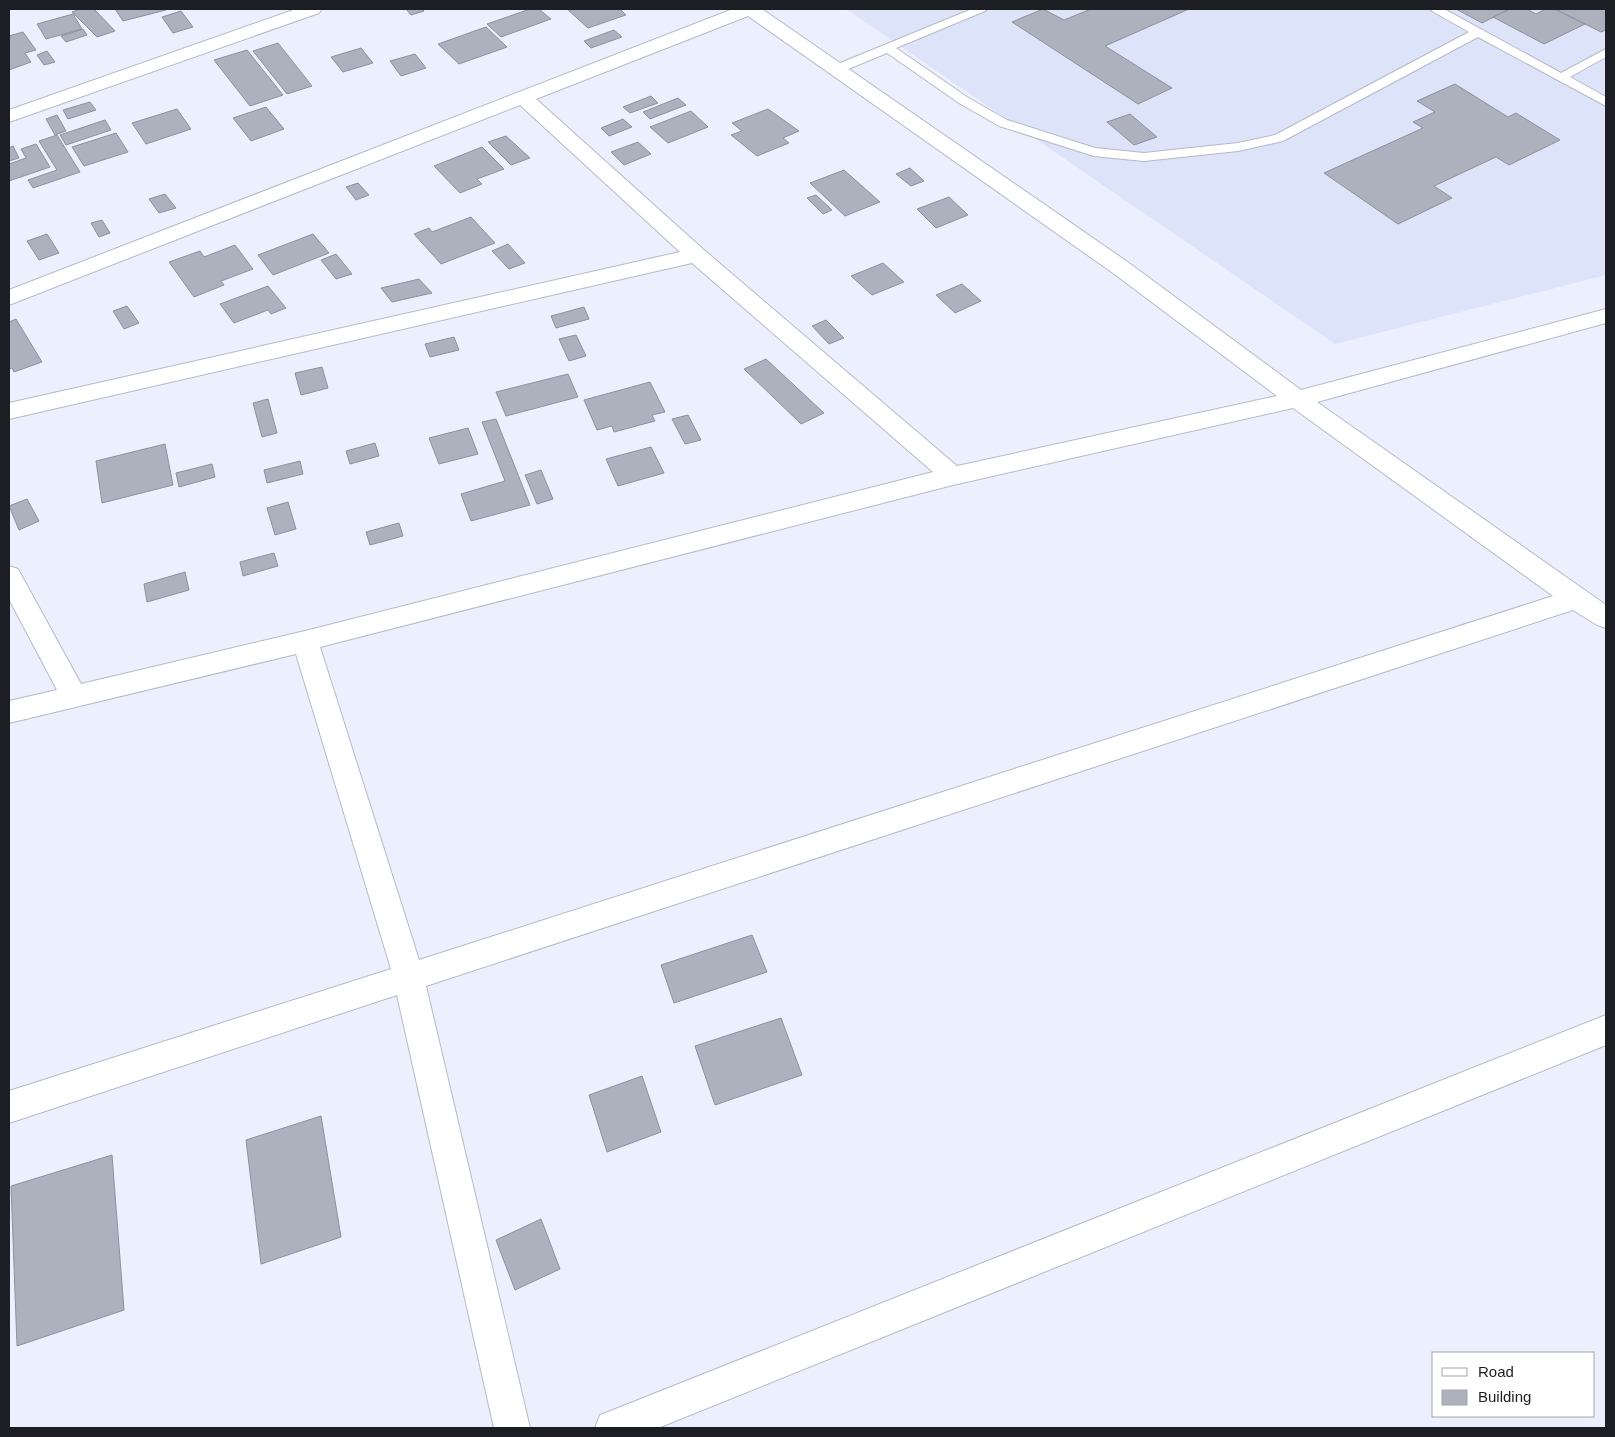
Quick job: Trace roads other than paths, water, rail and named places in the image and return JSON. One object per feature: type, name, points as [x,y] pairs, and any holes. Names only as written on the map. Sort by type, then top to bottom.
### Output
[{"type":"street","points":[[9,116],[313,9]]},
{"type":"street","points":[[9,298],[750,9],[1121,268],[1297,399],[1576,599],[1606,618]]},
{"type":"street","points":[[523,98],[696,255],[812,352],[862,399],[953,476]]},
{"type":"street","points":[[9,411],[696,255]]},
{"type":"street","points":[[9,712],[305,641],[953,476],[1297,399],[1606,316]]},
{"type":"street","points":[[9,576],[74,696]]},
{"type":"street","points":[[9,1106],[1576,599]]},
{"type":"street","points":[[305,641],[409,978],[512,1428]]},
{"type":"street","points":[[613,1428],[1606,1030]]},
{"type":"lane","points":[[837,69],[981,9]]},
{"type":"lane","points":[[1436,9],[1606,102]]},
{"type":"lane","points":[[888,48],[963,100],[1003,123],[1094,152],[1144,156],[1238,147],[1279,138],[1478,32]]},
{"type":"lane","points":[[1562,77],[1606,52]]}]
